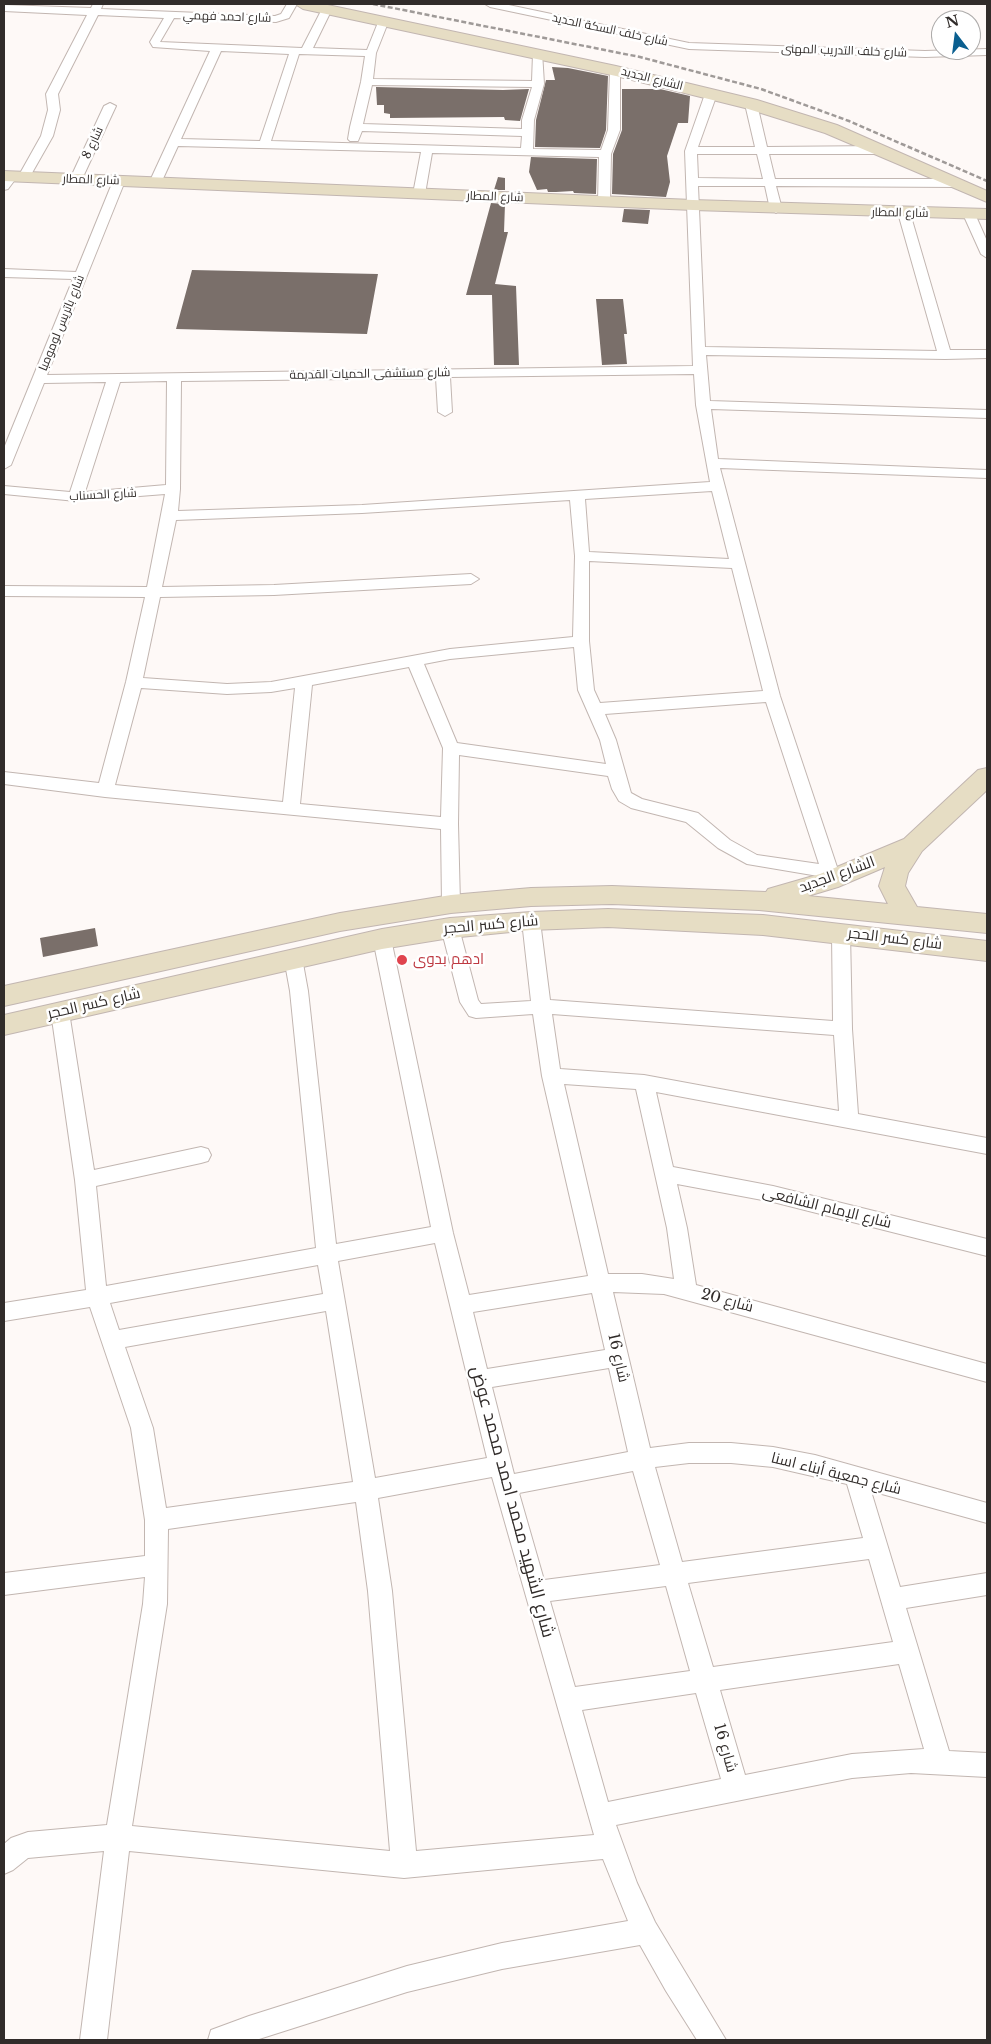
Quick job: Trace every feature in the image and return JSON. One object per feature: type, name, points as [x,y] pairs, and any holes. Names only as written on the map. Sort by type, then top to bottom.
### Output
[{"type":"street","name":"شارع احمد فهمي","points":[[4,8],[96,8],[171,15],[276,19],[285,16],[292,4]]},
{"type":"street","name":"الشارع الجديد","points":[[303,4],[616,71],[752,104],[813,122],[882,150],[987,197]]},
{"type":"street","name":"شارع خلف السكة الحديد","points":[[490,4],[676,44],[702,47]]},
{"type":"street","points":[[11,179],[47,136],[54,110],[52,94],[96,8]]},
{"type":"street","points":[[264,146],[300,51],[327,9]]},
{"type":"street","points":[[171,15],[155,44],[162,46],[371,53]]},
{"type":"street","points":[[352,148],[367,82],[366,70],[384,20]]},
{"type":"street","name":"شارع خلف التدريب المهنى","points":[[702,47],[925,54],[987,52]]},
{"type":"street","points":[[155,183],[176,142],[217,48]]},
{"type":"street","points":[[527,152],[528,120],[538,84],[538,54]]},
{"type":"street","points":[[604,202],[606,154],[614,130],[616,71]]},
{"type":"street","points":[[367,82],[538,84]]},
{"type":"street","points":[[577,495],[582,556],[581,641],[586,690],[608,740],[620,789],[625,797],[637,804],[692,817],[716,838],[738,853],[753,860],[839,873],[772,696],[712,463],[703,405],[700,370],[691,151],[711,94]]},
{"type":"street","points":[[752,104],[776,208]]},
{"type":"street","name":"شارع 8","points":[[76,179],[110,106]]},
{"type":"street","points":[[356,127],[527,133]]},
{"type":"street","points":[[176,142],[264,146],[606,154]]},
{"type":"street","points":[[419,194],[427,150]]},
{"type":"street","points":[[691,151],[882,150]]},
{"type":"street","name":"شارع المطار","points":[[11,179],[76,179],[693,206],[987,214]]},
{"type":"street","name":"شارع باتريس لومومبا","points":[[4,465],[120,181]]},
{"type":"street","points":[[692,182],[957,183]]},
{"type":"street","points":[[904,213],[945,355]]},
{"type":"street","points":[[968,214],[987,254]]},
{"type":"street","points":[[4,273],[81,276]]},
{"type":"street","points":[[699,351],[987,354]]},
{"type":"street","name":"شارع مستشفى الحميات القديمة","points":[[39,379],[700,370]]},
{"type":"street","points":[[443,373],[445,412]]},
{"type":"street","points":[[105,790],[134,682],[170,516],[174,377]]},
{"type":"street","points":[[76,497],[114,378]]},
{"type":"street","points":[[703,405],[987,414]]},
{"type":"street","points":[[712,463],[987,474]]},
{"type":"street","points":[[170,516],[362,509],[718,486]]},
{"type":"street","name":"شارع الحسناب","points":[[4,490],[76,497],[172,489]]},
{"type":"street","points":[[582,556],[739,564]]},
{"type":"street","points":[[4,591],[155,592],[274,590],[471,578]]},
{"type":"street","points":[[134,682],[227,689],[271,687],[450,654],[581,641]]},
{"type":"street","points":[[415,660],[451,748],[449,824],[451,916],[470,1002],[476,1011],[541,1007],[592,1009],[843,1029]]},
{"type":"street","points":[[291,809],[304,682]]},
{"type":"street","points":[[595,708],[772,696]]},
{"type":"street","points":[[451,748],[615,771]]},
{"type":"street","name":"الشارع الجديد","points":[[909,915],[894,894],[892,879],[895,872],[913,845],[987,776]]},
{"type":"street","points":[[4,778],[105,790],[449,824]]},
{"type":"street","name":"الشارع الجديد","points":[[759,901],[810,887],[839,873],[913,845]]},
{"type":"street","name":"شارع كسر الحجر","points":[[4,1025],[382,939],[451,916],[531,897],[612,895],[759,901],[987,923]]},
{"type":"street","name":"شارع كسر الحجر","points":[[4,996],[340,922],[451,916],[531,921],[608,918],[676,920],[841,932],[987,951]]},
{"type":"street","name":"شارع 16","points":[[531,921],[541,1007],[552,1076],[641,1460],[736,1788]]},
{"type":"street","points":[[841,932],[843,1029],[849,1121]]},
{"type":"street","name":"شارع الشهيد محمد احمد محمد عوض","points":[[382,939],[444,1233],[502,1476],[600,1816],[610,1846],[646,1931],[707,2038]]},
{"type":"street","points":[[293,958],[299,991],[327,1254],[366,1490],[380,1591],[404,1864]]},
{"type":"street","points":[[60,1012],[85,1180],[97,1297],[142,1428],[156,1520],[155,1604],[118,1837],[93,2040]]},
{"type":"street","points":[[552,1076],[644,1082],[987,1146]]},
{"type":"street","points":[[644,1082],[677,1228],[686,1290]]},
{"type":"street","points":[[85,1180],[201,1155]]},
{"type":"street","name":"شارع الإمام الشافعى","points":[[665,1174],[773,1194],[987,1247]]},
{"type":"street","points":[[4,1312],[97,1297],[444,1233]]},
{"type":"street","name":"شارع 20","points":[[460,1304],[601,1283],[642,1283],[686,1290],[987,1373]]},
{"type":"street","points":[[113,1340],[334,1301]]},
{"type":"street","points":[[479,1380],[618,1357]]},
{"type":"street","name":"شارع جمعية أبناء اسنا","points":[[156,1520],[366,1490],[502,1476],[689,1453],[731,1453],[773,1457],[856,1477],[987,1513]]},
{"type":"street","points":[[856,1477],[940,1762]]},
{"type":"street","points":[[535,1592],[877,1547]]},
{"type":"street","points":[[4,1584],[156,1565]]},
{"type":"street","points":[[892,1599],[987,1584]]},
{"type":"street","points":[[567,1700],[907,1651]]},
{"type":"street","points":[[600,1816],[852,1766],[881,1763],[940,1762],[987,1765]]},
{"type":"street","points":[[4,1861],[20,1847],[28,1845],[118,1837],[404,1864],[610,1846]]},
{"type":"street","points":[[221,2040],[407,1979],[502,1956],[646,1931]]},
{"type":"building","points":[[552,67],[568,68],[608,76],[606,130],[600,148],[535,147],[536,120],[546,80],[555,80]]},
{"type":"building","points":[[376,87],[529,89],[520,121],[505,120],[504,117],[390,118],[390,114],[384,113],[384,105],[377,105]]},
{"type":"building","points":[[622,89],[660,89],[690,96],[688,123],[678,123],[667,156],[670,182],[666,197],[612,194],[613,154],[622,130]]},
{"type":"building","points":[[531,157],[597,159],[596,194],[574,193],[573,191],[548,192],[547,189],[537,190],[529,172]]},
{"type":"building","points":[[498,177],[505,178],[505,190],[494,190]]},
{"type":"building","points":[[491,203],[505,204],[504,232],[508,232],[495,284],[516,286],[519,365],[494,365],[492,295],[466,295]]},
{"type":"building","points":[[624,209],[650,210],[648,224],[622,222]]},
{"type":"building","points":[[192,270],[378,274],[367,334],[176,329]]},
{"type":"building","points":[[596,299],[623,299],[627,334],[624,334],[627,364],[602,365]]},
{"type":"building","points":[[95,928],[98,946],[43,957],[40,938]]},
{"type":"railway","points":[[373,4],[640,57],[761,89],[849,121],[987,181]]},
{"type":"place","name":"ادهم بدوى","points":[[402,960]]}]
